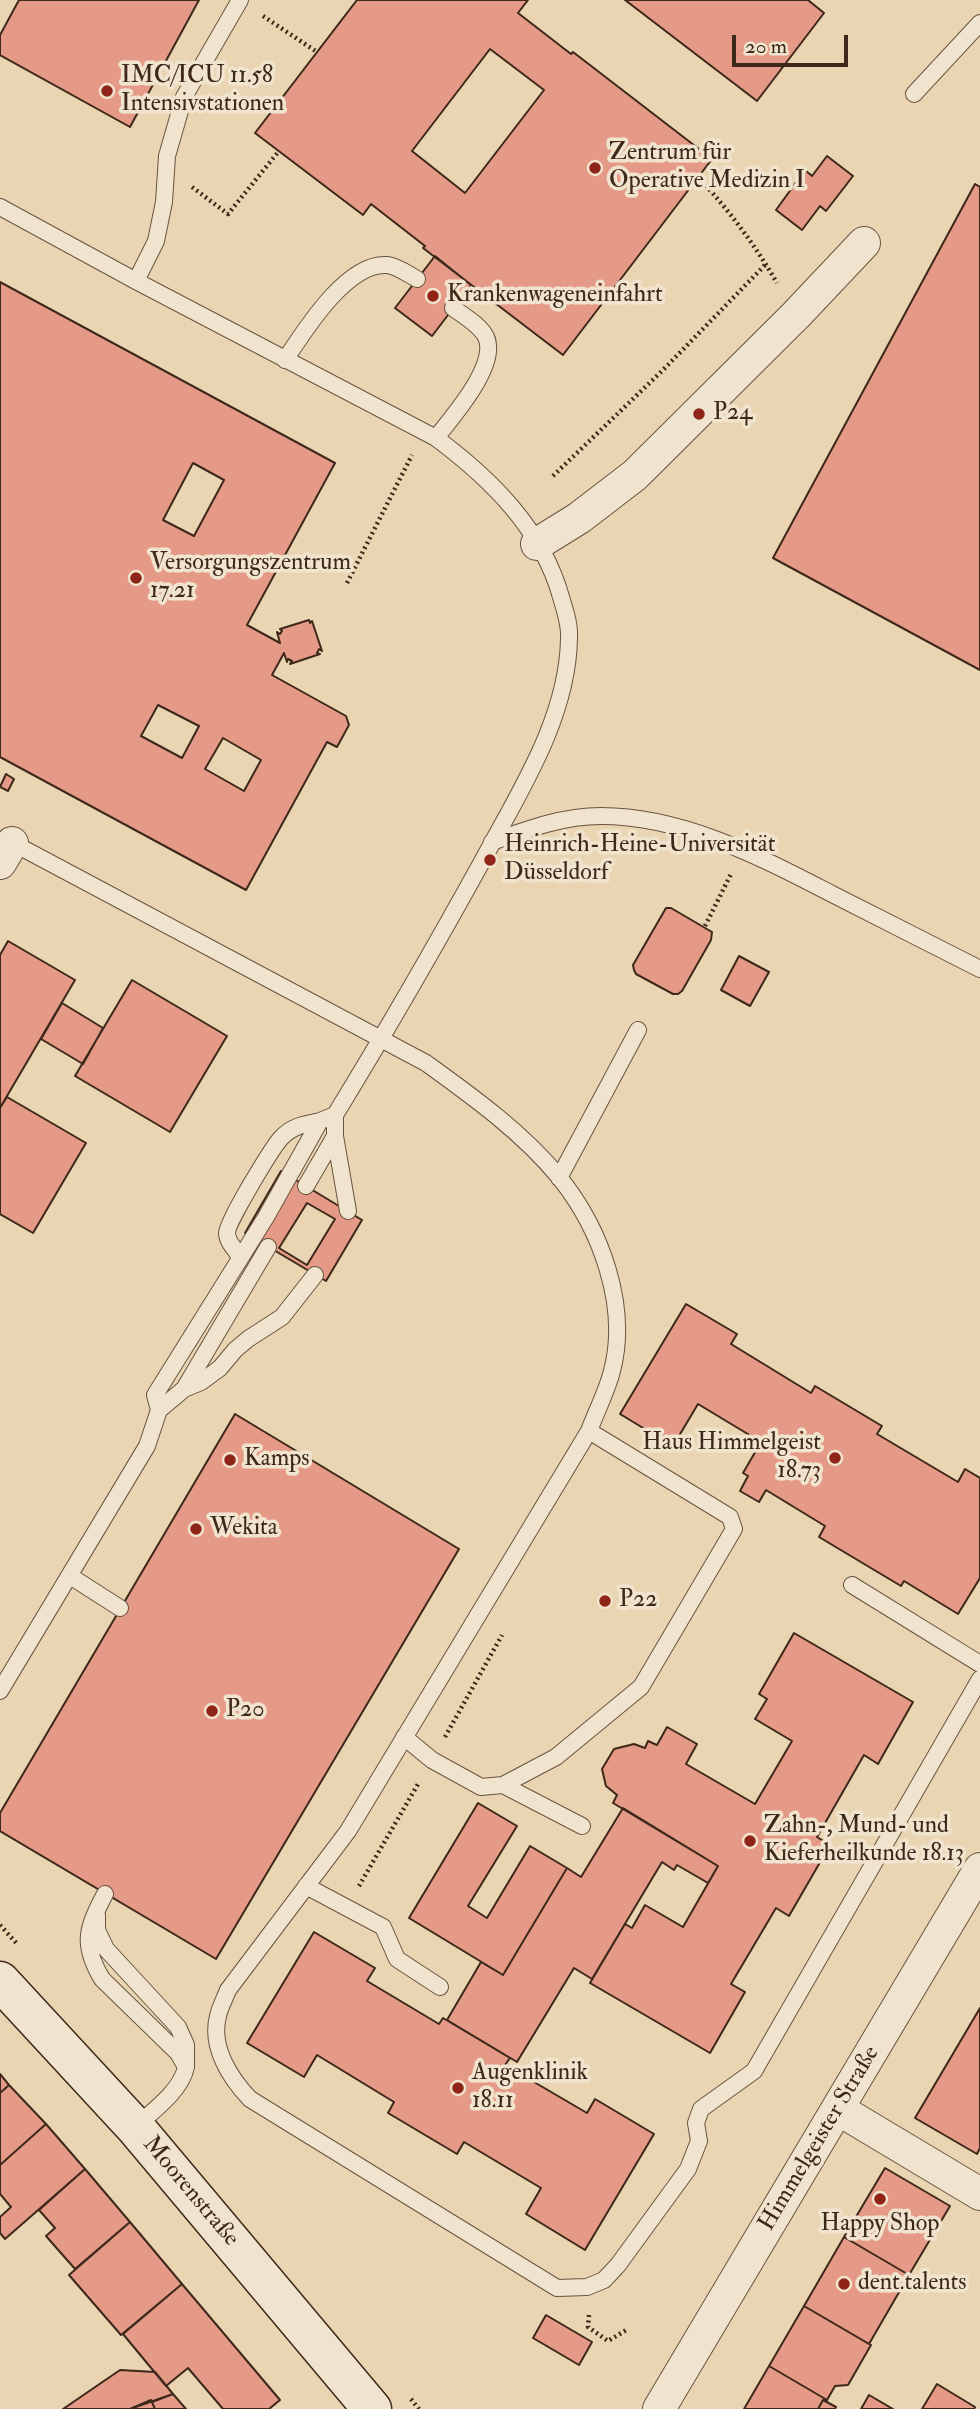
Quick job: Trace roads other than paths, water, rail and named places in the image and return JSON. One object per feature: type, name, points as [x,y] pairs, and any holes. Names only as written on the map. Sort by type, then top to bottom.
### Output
[{"type":"street","points":[[537,544],[579,518],[635,475],[796,315],[864,243]]},
{"type":"street","name":"Himmelgeister Straße","points":[[659,2409],[980,1869]]},
{"type":"street","name":"Moorenstraße","points":[[0,1981],[135,2127],[372,2409]]},
{"type":"street","points":[[838,2109],[980,2194]]},
{"type":"lane","points":[[136,281],[156,241],[164,202],[167,156],[184,97],[240,0]]},
{"type":"lane","points":[[914,94],[980,23]]},
{"type":"lane","points":[[0,207],[429,435],[465,460],[520,516],[553,569],[568,621],[564,688],[540,750],[492,842],[381,1040],[328,1118],[155,1395],[159,1410]]},
{"type":"lane","points":[[285,360],[309,323],[335,294],[359,273],[377,265],[391,265],[417,279]]},
{"type":"lane","points":[[429,435],[462,405],[482,373],[488,350],[486,338],[478,327],[453,308]]},
{"type":"lane","points":[[492,842],[559,820],[599,816],[633,817],[743,849],[980,969]]},
{"type":"lane","points":[[4,847],[426,1063],[519,1136],[559,1178],[583,1214],[611,1273],[617,1330],[612,1371],[589,1431],[348,1831],[228,1990],[217,2018],[218,2044],[233,2080],[250,2099],[557,2288],[587,2287],[604,2280],[618,2265],[688,2169],[699,2141],[696,2123],[701,2109],[754,2071],[980,1679]]},
{"type":"lane","points":[[559,1178],[638,1030]]},
{"type":"lane","points":[[328,1118],[348,1211]]},
{"type":"lane","points":[[240,1257],[228,1240],[227,1233],[281,1138],[299,1125],[328,1118]]},
{"type":"lane","points":[[306,1186],[334,1136]]},
{"type":"lane","points":[[184,1389],[268,1247]]},
{"type":"lane","points":[[0,1691],[147,1446],[159,1410],[184,1389],[211,1375],[241,1345],[282,1317],[315,1275]]},
{"type":"lane","points":[[404,1737],[432,1760],[481,1787],[503,1784],[556,1757],[641,1687],[734,1529],[730,1517],[589,1431]]},
{"type":"lane","points":[[70,1576],[120,1608]]},
{"type":"lane","points":[[852,1585],[980,1664]]},
{"type":"lane","points":[[503,1784],[582,1826]]},
{"type":"lane","points":[[306,1886],[383,1927],[397,1959],[440,1987]]},
{"type":"lane","points":[[105,1894],[88,1936],[88,1951],[94,1966],[102,1979],[178,2053],[186,2067]]},
{"type":"lane","points":[[97,1909],[97,1930],[106,1949],[178,2027],[186,2045],[184,2075],[176,2087],[135,2127]]},
{"type":"place","name":"IMC/ICU 11.58 Intensivstationen","points":[[107,91]]},
{"type":"place","name":"Zentrum für Operative Medizin I","points":[[595,168]]},
{"type":"place","name":"Krankenwageneinfahrt","points":[[433,296]]},
{"type":"place","name":"P24","points":[[699,414]]},
{"type":"place","name":"Versorgungszentrum 17.21","points":[[136,578]]},
{"type":"place","name":"Heinrich-Heine-Universität Düsseldorf","points":[[490,860]]},
{"type":"place","name":"Haus Himmelgeist 18.73","points":[[835,1458]]},
{"type":"place","name":"Kamps","points":[[230,1460]]},
{"type":"place","name":"Wekita","points":[[196,1529]]},
{"type":"place","name":"P22","points":[[605,1601]]},
{"type":"place","name":"P20","points":[[212,1711]]},
{"type":"place","name":"Zahn-, Mund- und Kieferheilkunde 18.13","points":[[750,1841]]},
{"type":"place","name":"Augenklinik 18.11","points":[[458,2088]]},
{"type":"place","name":"Happy Shop","points":[[880,2199]]},
{"type":"place","name":"dent.talents","points":[[844,2284]]}]
